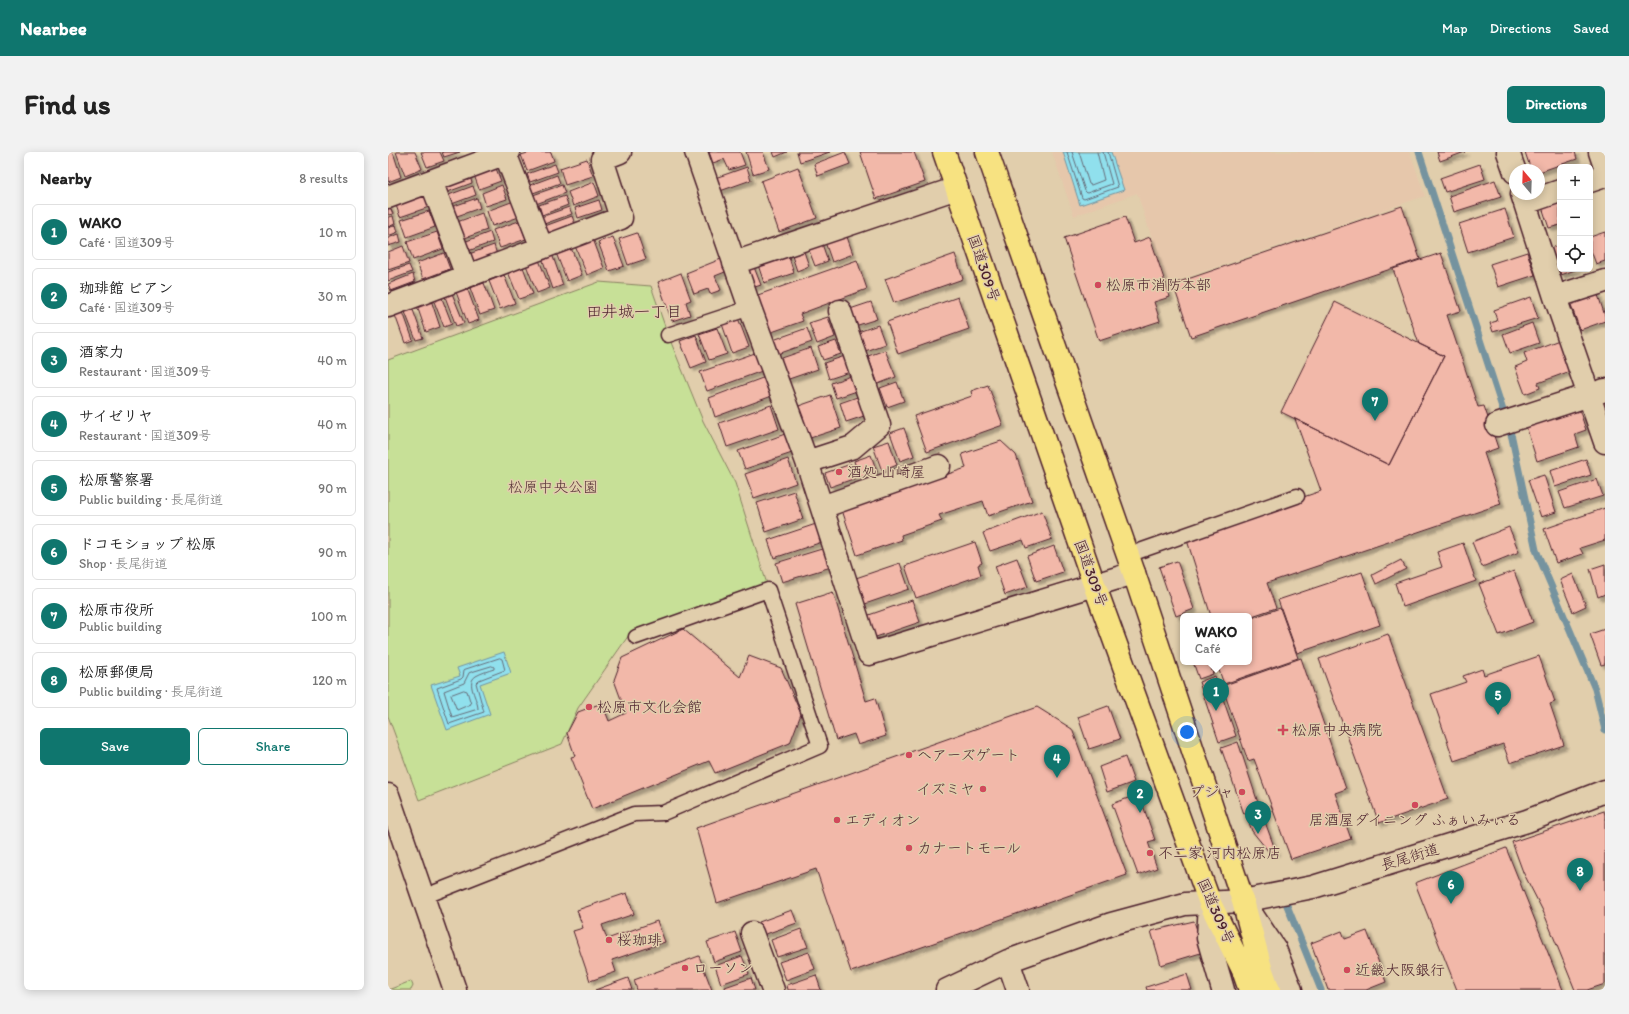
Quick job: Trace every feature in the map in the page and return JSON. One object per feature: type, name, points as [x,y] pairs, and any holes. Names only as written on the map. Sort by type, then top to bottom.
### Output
[{"type":"highway","name":"国道309号","points":[[944,152],[1094,584],[1210,903],[1243,970],[1250,990]]},
{"type":"highway","name":"国道309号","points":[[987,152],[1131,564],[1243,901],[1261,968],[1269,990]]},
{"type":"street","points":[[696,152],[750,308],[807,462],[869,654],[1094,584],[1131,564]]},
{"type":"street","points":[[1508,152],[1512,164]]},
{"type":"street","points":[[1600,152],[1605,167]]},
{"type":"street","points":[[388,197],[507,153],[542,248]]},
{"type":"street","points":[[388,306],[621,218],[607,154]]},
{"type":"street","points":[[1593,180],[1605,176]]},
{"type":"street","points":[[431,181],[467,276]]},
{"type":"street","points":[[734,263],[957,188]]},
{"type":"street","points":[[1545,194],[1557,192]]},
{"type":"street","points":[[1524,200],[1555,297],[1597,392],[1605,442]]},
{"type":"street","points":[[1555,297],[1605,281]]},
{"type":"street","points":[[807,462],[853,447],[879,424],[840,311]]},
{"type":"street","points":[[1497,425],[1597,392]]},
{"type":"street","points":[[822,507],[939,466]]},
{"type":"street","name":"長尾街道","points":[[947,990],[1008,961],[1110,924],[1185,904],[1243,901],[1313,887],[1527,821],[1605,791]]},
{"type":"street","points":[[388,795],[455,990]]},
{"type":"street","points":[[1243,901],[1275,949],[1291,990]]},
{"type":"street","points":[[1210,903],[1208,938],[1223,990]]},
{"type":"street","points":[[752,933],[773,990]]},
{"type":"street","points":[[1008,961],[1018,990]]},
{"type":"lane","points":[[668,335],[750,308]]},
{"type":"lane","points":[[1131,564],[1297,496]]},
{"type":"lane","points":[[423,897],[634,814],[663,814],[820,746],[768,590],[636,637]]},
{"type":"shaded area","points":[[1052,152],[1410,152],[1425,196],[1167,284],[1137,193],[1074,216]]},
{"type":"green space","name":"松原中央公園","points":[[599,282],[651,286],[668,335],[703,421],[735,483],[767,584],[631,632],[578,708],[562,744],[419,800],[388,716],[388,360]]},
{"type":"green space","points":[[411,981],[413,986],[411,990],[388,990]]},
{"type":"water","points":[[1063,152],[1111,152],[1124,190],[1080,205]]},
{"type":"water","points":[[504,652],[511,673],[480,684],[490,714],[447,730],[431,685],[460,676],[457,668]]},
{"type":"building","points":[[388,152],[393,152],[401,177],[388,182]]},
{"type":"building","points":[[396,152],[415,152],[422,169],[405,176]]},
{"type":"building","points":[[421,152],[440,152],[444,161],[427,167]]},
{"type":"building","points":[[442,152],[460,152],[444,157]]},
{"type":"building","points":[[531,152],[551,152],[554,161],[527,171],[521,155]]},
{"type":"building","points":[[709,152],[740,152],[745,165],[729,170],[724,159],[713,163]]},
{"type":"building","points":[[746,152],[763,152],[769,169],[753,174]]},
{"type":"building","points":[[773,152],[787,152],[775,157]]},
{"type":"building","points":[[797,152],[830,152],[800,162]]},
{"type":"building","points":[[845,152],[850,164],[818,176],[814,164]]},
{"type":"building","points":[[860,152],[914,152],[925,182],[876,199]]},
{"type":"building","points":[[1437,152],[1465,152],[1440,161]]},
{"type":"building","points":[[1525,152],[1575,152],[1577,159],[1562,164],[1557,164],[1557,166],[1545,170],[1545,164],[1529,164]]},
{"type":"building","points":[[587,159],[593,176],[565,185],[560,168]]},
{"type":"building","points":[[555,164],[558,172],[530,182],[527,174]]},
{"type":"building","points":[[1480,164],[1485,179],[1445,192],[1440,178]]},
{"type":"building","points":[[495,166],[501,181],[479,189],[474,175]]},
{"type":"building","points":[[747,167],[751,180],[720,191],[715,178]]},
{"type":"building","points":[[798,167],[817,218],[779,232],[761,181]]},
{"type":"building","points":[[469,173],[472,183],[445,193],[441,183]]},
{"type":"building","points":[[557,175],[560,183],[533,193],[530,185]]},
{"type":"building","points":[[1495,180],[1501,197],[1454,212],[1449,196]]},
{"type":"building","points":[[594,182],[599,196],[573,206],[568,192]]},
{"type":"building","points":[[502,185],[507,199],[486,206],[482,193]]},
{"type":"building","points":[[562,185],[565,193],[536,204],[533,195]]},
{"type":"building","points":[[473,186],[476,195],[449,205],[446,196]]},
{"type":"building","points":[[423,191],[429,207],[400,217],[395,202]]},
{"type":"building","points":[[565,196],[568,205],[542,215],[539,205]]},
{"type":"building","points":[[477,198],[480,208],[454,217],[451,207]]},
{"type":"building","points":[[599,200],[602,210],[578,218],[575,208]]},
{"type":"building","points":[[514,201],[519,217],[492,226],[487,211]]},
{"type":"building","points":[[1557,202],[1557,226],[1549,228],[1542,207]]},
{"type":"building","points":[[389,205],[393,214],[388,215]]},
{"type":"building","points":[[1402,206],[1420,259],[1191,337],[1173,284]]},
{"type":"building","points":[[569,207],[572,214],[544,224],[541,217]]},
{"type":"building","points":[[1505,209],[1514,237],[1468,252],[1459,224]]},
{"type":"building","points":[[429,211],[435,227],[407,237],[401,220]]},
{"type":"building","points":[[482,213],[487,230],[462,239],[457,222]]},
{"type":"building","points":[[393,216],[395,224],[388,227],[388,217]]},
{"type":"building","points":[[572,216],[575,224],[548,234],[545,226]]},
{"type":"building","points":[[1125,217],[1134,243],[1150,237],[1170,297],[1154,302],[1160,321],[1099,341],[1064,238]]},
{"type":"building","points":[[519,221],[526,239],[500,248],[493,230]]},
{"type":"building","points":[[396,225],[398,232],[388,236],[388,228]]},
{"type":"building","points":[[437,232],[443,249],[413,260],[407,242]]},
{"type":"building","points":[[490,232],[493,242],[468,251],[464,242]]},
{"type":"building","points":[[1605,232],[1605,261],[1596,264],[1593,256],[1593,236]]},
{"type":"building","points":[[637,233],[646,259],[628,265],[619,239]]},
{"type":"building","points":[[399,234],[401,242],[388,246],[388,238]]},
{"type":"building","points":[[846,234],[853,254],[832,262],[825,242]]},
{"type":"building","points":[[613,237],[624,266],[609,271],[598,242]]},
{"type":"building","points":[[593,239],[604,268],[587,275],[575,246]]},
{"type":"building","points":[[821,241],[828,261],[815,266],[807,245]]},
{"type":"building","points":[[494,245],[497,255],[472,264],[469,254]]},
{"type":"building","points":[[403,246],[409,263],[388,270],[388,252]]},
{"type":"building","points":[[802,246],[809,266],[797,271],[790,250]]},
{"type":"building","points":[[1557,246],[1557,264],[1551,248]]},
{"type":"building","points":[[571,248],[582,275],[567,281],[556,253]]},
{"type":"building","points":[[787,251],[794,273],[764,283],[757,262]]},
{"type":"building","points":[[1527,252],[1535,275],[1498,287],[1490,264]]},
{"type":"building","points":[[444,253],[450,269],[423,279],[417,263]]},
{"type":"building","points":[[1441,253],[1461,311],[1447,315],[1478,407],[1484,406],[1498,448],[1484,453],[1501,504],[1267,583],[1276,608],[1252,616],[1252,613],[1210,613],[1186,537],[1321,491],[1295,419],[1389,465],[1444,356],[1419,344],[1393,269]]},
{"type":"building","points":[[552,254],[563,285],[553,289],[542,258]]},
{"type":"building","points":[[955,254],[963,279],[894,303],[885,279]]},
{"type":"building","points":[[721,259],[725,272],[715,276],[721,290],[710,294],[708,289],[694,294],[686,273]]},
{"type":"building","points":[[539,260],[550,288],[537,293],[526,265]]},
{"type":"building","points":[[857,260],[867,289],[800,314],[803,321],[769,333],[755,296]]},
{"type":"building","points":[[752,262],[761,285],[749,289],[740,266]]},
{"type":"building","points":[[409,265],[412,272],[388,281],[388,272]]},
{"type":"building","points":[[523,267],[533,294],[519,299],[508,272]]},
{"type":"building","points":[[1560,272],[1570,272],[1561,275]]},
{"type":"building","points":[[681,273],[691,300],[686,302],[690,315],[672,321],[658,282]]},
{"type":"building","points":[[413,274],[415,282],[391,291],[388,284]]},
{"type":"building","points":[[504,275],[515,303],[500,309],[489,281]]},
{"type":"building","points":[[484,283],[494,310],[480,315],[470,288]]},
{"type":"building","points":[[467,288],[479,320],[468,324],[456,292]]},
{"type":"building","points":[[451,291],[464,323],[456,326],[444,294]]},
{"type":"building","points":[[1597,292],[1605,316],[1605,321],[1580,330],[1570,302]]},
{"type":"building","points":[[441,296],[452,324],[444,327],[433,299]]},
{"type":"building","points":[[958,297],[969,329],[898,354],[887,322]]},
{"type":"building","points":[[1531,297],[1538,318],[1493,332],[1490,323],[1497,321],[1494,310]]},
{"type":"building","points":[[431,300],[440,327],[426,332],[417,306]]},
{"type":"building","points":[[871,302],[877,319],[855,326],[850,309]]},
{"type":"building","points":[[1335,302],[1444,356],[1389,465],[1281,412]]},
{"type":"building","points":[[413,310],[423,338],[416,340],[405,312]]},
{"type":"building","points":[[403,312],[413,340],[405,343],[395,315]]},
{"type":"building","points":[[828,317],[835,337],[817,344],[809,323]]},
{"type":"building","points":[[738,318],[749,347],[732,353],[722,324]]},
{"type":"building","points":[[1532,323],[1539,343],[1510,353],[1503,334]]},
{"type":"building","points":[[878,325],[885,344],[865,351],[858,332]]},
{"type":"building","points":[[717,328],[727,354],[709,360],[699,334]]},
{"type":"building","points":[[807,328],[812,342],[778,354],[773,340]]},
{"type":"building","points":[[696,335],[706,362],[691,368],[680,341]]},
{"type":"building","points":[[1562,339],[1573,370],[1538,383],[1540,388],[1525,394],[1515,367],[1527,362],[1524,353]]},
{"type":"building","points":[[836,341],[841,354],[823,360],[818,347]]},
{"type":"building","points":[[811,348],[818,369],[786,380],[779,359]]},
{"type":"building","points":[[885,350],[896,377],[878,384],[868,356]]},
{"type":"building","points":[[755,353],[762,371],[707,391],[700,372]]},
{"type":"building","points":[[845,356],[850,372],[829,379],[824,363]]},
{"type":"building","points":[[851,376],[857,391],[836,398],[831,383]]},
{"type":"building","points":[[765,377],[772,396],[715,417],[709,398]]},
{"type":"building","points":[[897,382],[904,401],[887,407],[880,388]]},
{"type":"building","points":[[988,385],[1003,425],[927,452],[914,416],[972,396],[971,391]]},
{"type":"building","points":[[830,395],[841,428],[804,440],[793,408]]},
{"type":"building","points":[[860,396],[867,415],[846,422],[840,403]]},
{"type":"building","points":[[771,405],[779,429],[727,447],[719,423]]},
{"type":"building","points":[[1579,409],[1586,430],[1575,434],[1579,447],[1537,461],[1526,426]]},
{"type":"building","points":[[904,428],[914,456],[900,461],[890,433]]},
{"type":"building","points":[[785,434],[792,453],[745,469],[738,451]]},
{"type":"building","points":[[889,441],[897,465],[882,471],[873,446]]},
{"type":"building","points":[[1001,441],[1016,455],[1032,501],[988,516],[983,501],[939,515],[942,521],[901,535],[902,540],[857,555],[842,510],[966,468],[962,454]]},
{"type":"building","points":[[871,455],[877,472],[859,478],[854,461]]},
{"type":"building","points":[[788,459],[796,483],[754,498],[745,474]]},
{"type":"building","points":[[1586,459],[1591,475],[1555,487],[1550,471]]},
{"type":"building","points":[[851,464],[856,478],[830,487],[825,473]]},
{"type":"building","points":[[1544,475],[1556,512],[1541,517],[1528,480]]},
{"type":"building","points":[[1597,479],[1603,496],[1565,508],[1559,492]]},
{"type":"building","points":[[794,491],[803,519],[766,532],[757,503]]},
{"type":"building","points":[[1605,508],[1605,540],[1580,548],[1583,554],[1556,563],[1544,529]]},
{"type":"building","points":[[1042,511],[1052,539],[1026,548],[1023,540],[990,551],[983,533]]},
{"type":"building","points":[[816,524],[822,542],[774,558],[768,540]]},
{"type":"building","points":[[1509,527],[1519,552],[1482,567],[1472,542]]},
{"type":"building","points":[[975,542],[982,563],[978,565],[981,575],[916,598],[905,566]]},
{"type":"building","points":[[1463,543],[1476,581],[1403,607],[1395,583],[1442,567],[1437,552]]},
{"type":"building","points":[[1054,546],[1063,572],[1036,581],[1027,556]]},
{"type":"building","points":[[825,548],[831,567],[782,582],[776,563]]},
{"type":"building","points":[[1017,558],[1028,587],[1005,595],[995,566]]},
{"type":"building","points":[[1401,560],[1406,569],[1376,584],[1372,575]]},
{"type":"building","points":[[1177,561],[1194,609],[1180,613],[1176,616],[1159,567]]},
{"type":"building","points":[[900,563],[909,589],[862,605],[853,579]]},
{"type":"building","points":[[1605,564],[1605,594],[1598,597],[1590,569]]},
{"type":"building","points":[[1514,571],[1533,622],[1499,635],[1479,584]]},
{"type":"building","points":[[1362,572],[1380,625],[1297,653],[1278,600]]},
{"type":"building","points":[[1573,574],[1586,606],[1573,612],[1560,580]]},
{"type":"building","points":[[833,592],[866,701],[875,698],[886,736],[858,745],[854,734],[836,740],[795,604]]},
{"type":"building","points":[[912,600],[920,622],[873,638],[866,616]]},
{"type":"building","points":[[1280,608],[1298,658],[1224,684],[1217,665],[1252,665],[1252,618]]},
{"type":"building","points":[[683,629],[740,677],[749,656],[781,668],[801,714],[790,743],[715,773],[709,761],[592,809],[571,757],[575,756],[567,733],[578,712],[602,703],[609,721],[626,713],[614,680],[622,658]]},
{"type":"building","points":[[1605,629],[1605,664],[1601,665],[1590,634]]},
{"type":"building","points":[[1388,634],[1448,799],[1379,823],[1319,659]]},
{"type":"building","points":[[1539,656],[1555,702],[1550,704],[1564,745],[1510,763],[1503,744],[1454,761],[1431,694],[1466,682],[1463,676],[1482,669],[1484,675]]},
{"type":"building","points":[[1301,658],[1346,789],[1335,793],[1351,839],[1291,859],[1254,759],[1248,761],[1222,686]]},
{"type":"building","points":[[1194,665],[1210,665],[1213,674],[1199,679]]},
{"type":"building","points":[[1215,676],[1236,736],[1219,742],[1199,682]]},
{"type":"building","points":[[1108,706],[1120,739],[1089,749],[1078,717]]},
{"type":"building","name":"カナートモール","points":[[1037,707],[1072,729],[1127,875],[851,972],[816,869],[717,903],[696,828]]},
{"type":"building","points":[[1238,742],[1260,809],[1244,814],[1221,748]]},
{"type":"building","points":[[1125,757],[1134,782],[1107,792],[1099,767]]},
{"type":"building","points":[[1139,794],[1155,840],[1148,842],[1157,868],[1138,875],[1112,804]]},
{"type":"building","points":[[1261,811],[1276,852],[1269,852],[1252,831],[1247,817]]},
{"type":"building","points":[[1604,811],[1605,984],[1587,990],[1575,990],[1543,911],[1523,872],[1512,842]]},
{"type":"building","points":[[1506,848],[1563,990],[1457,990],[1415,883]]},
{"type":"building","points":[[627,893],[634,914],[602,925],[607,939],[657,921],[665,942],[612,960],[616,972],[590,981],[573,931],[583,928],[577,910]]},
{"type":"building","points":[[792,910],[797,923],[763,935],[759,922]]},
{"type":"building","points":[[1194,921],[1204,952],[1161,965],[1151,931]]},
{"type":"building","points":[[801,929],[808,947],[777,957],[771,940]]},
{"type":"building","points":[[1342,931],[1345,939],[1367,931],[1386,982],[1366,990],[1328,990],[1311,943]]},
{"type":"building","points":[[735,932],[742,952],[714,962],[707,942]]},
{"type":"building","points":[[809,952],[815,969],[786,980],[779,962]]},
{"type":"building","name":"ローソン","points":[[699,956],[712,990],[637,990],[634,980]]},
{"type":"building","points":[[742,956],[749,974],[721,984],[715,966]]},
{"type":"building","points":[[1187,974],[1192,990],[1147,990],[1146,987]]},
{"type":"building","points":[[816,975],[821,990],[788,990],[787,985]]},
{"type":"building","points":[[628,978],[632,990],[595,990]]},
{"type":"building","points":[[751,978],[755,990],[726,990],[725,987]]},
{"type":"waterway","points":[[1419,152],[1512,438],[1536,550],[1595,689],[1605,730]]},
{"type":"waterway","points":[[1286,903],[1321,990]]},
{"type":"place","name":"松原市消防本部","points":[[1098,285]]},
{"type":"place","name":"松原市役所","points":[[1375,421]]},
{"type":"place","name":"酒処 山崎屋","points":[[839,472]]},
{"type":"place","name":"松原市文化会館","points":[[589,707]]},
{"type":"place","name":"WAKO","points":[[1216,711]]},
{"type":"place","name":"松原警察署","points":[[1498,715]]},
{"type":"place","name":"松原中央病院","points":[[1283,730]]},
{"type":"place","name":"ヘアーズゲート","points":[[909,755]]},
{"type":"place","name":"サイゼリヤ","points":[[1057,778]]},
{"type":"place","name":"イズミヤ","points":[[983,789]]},
{"type":"place","name":"プジャ","points":[[1242,792]]},
{"type":"place","name":"居酒屋ダイニング ふぁいみぃる","points":[[1415,805]]},
{"type":"place","name":"珈琲館 ビアン","points":[[1140,813]]},
{"type":"place","name":"エディオン","points":[[837,820]]},
{"type":"place","name":"酒家力","points":[[1258,834]]},
{"type":"place","name":"カナートモール","points":[[909,848]]},
{"type":"place","name":"不二家 河内松原店","points":[[1150,853]]},
{"type":"place","name":"松原郵便局","points":[[1580,891]]},
{"type":"place","name":"ドコモショップ 松原","points":[[1451,904]]},
{"type":"place","name":"桜珈琲","points":[[609,940]]},
{"type":"place","name":"ローソン","points":[[685,968]]},
{"type":"place","name":"近畿大阪銀行","points":[[1347,970]]},
{"type":"district","name":"田井城一丁目","points":[[634,311]]}]
